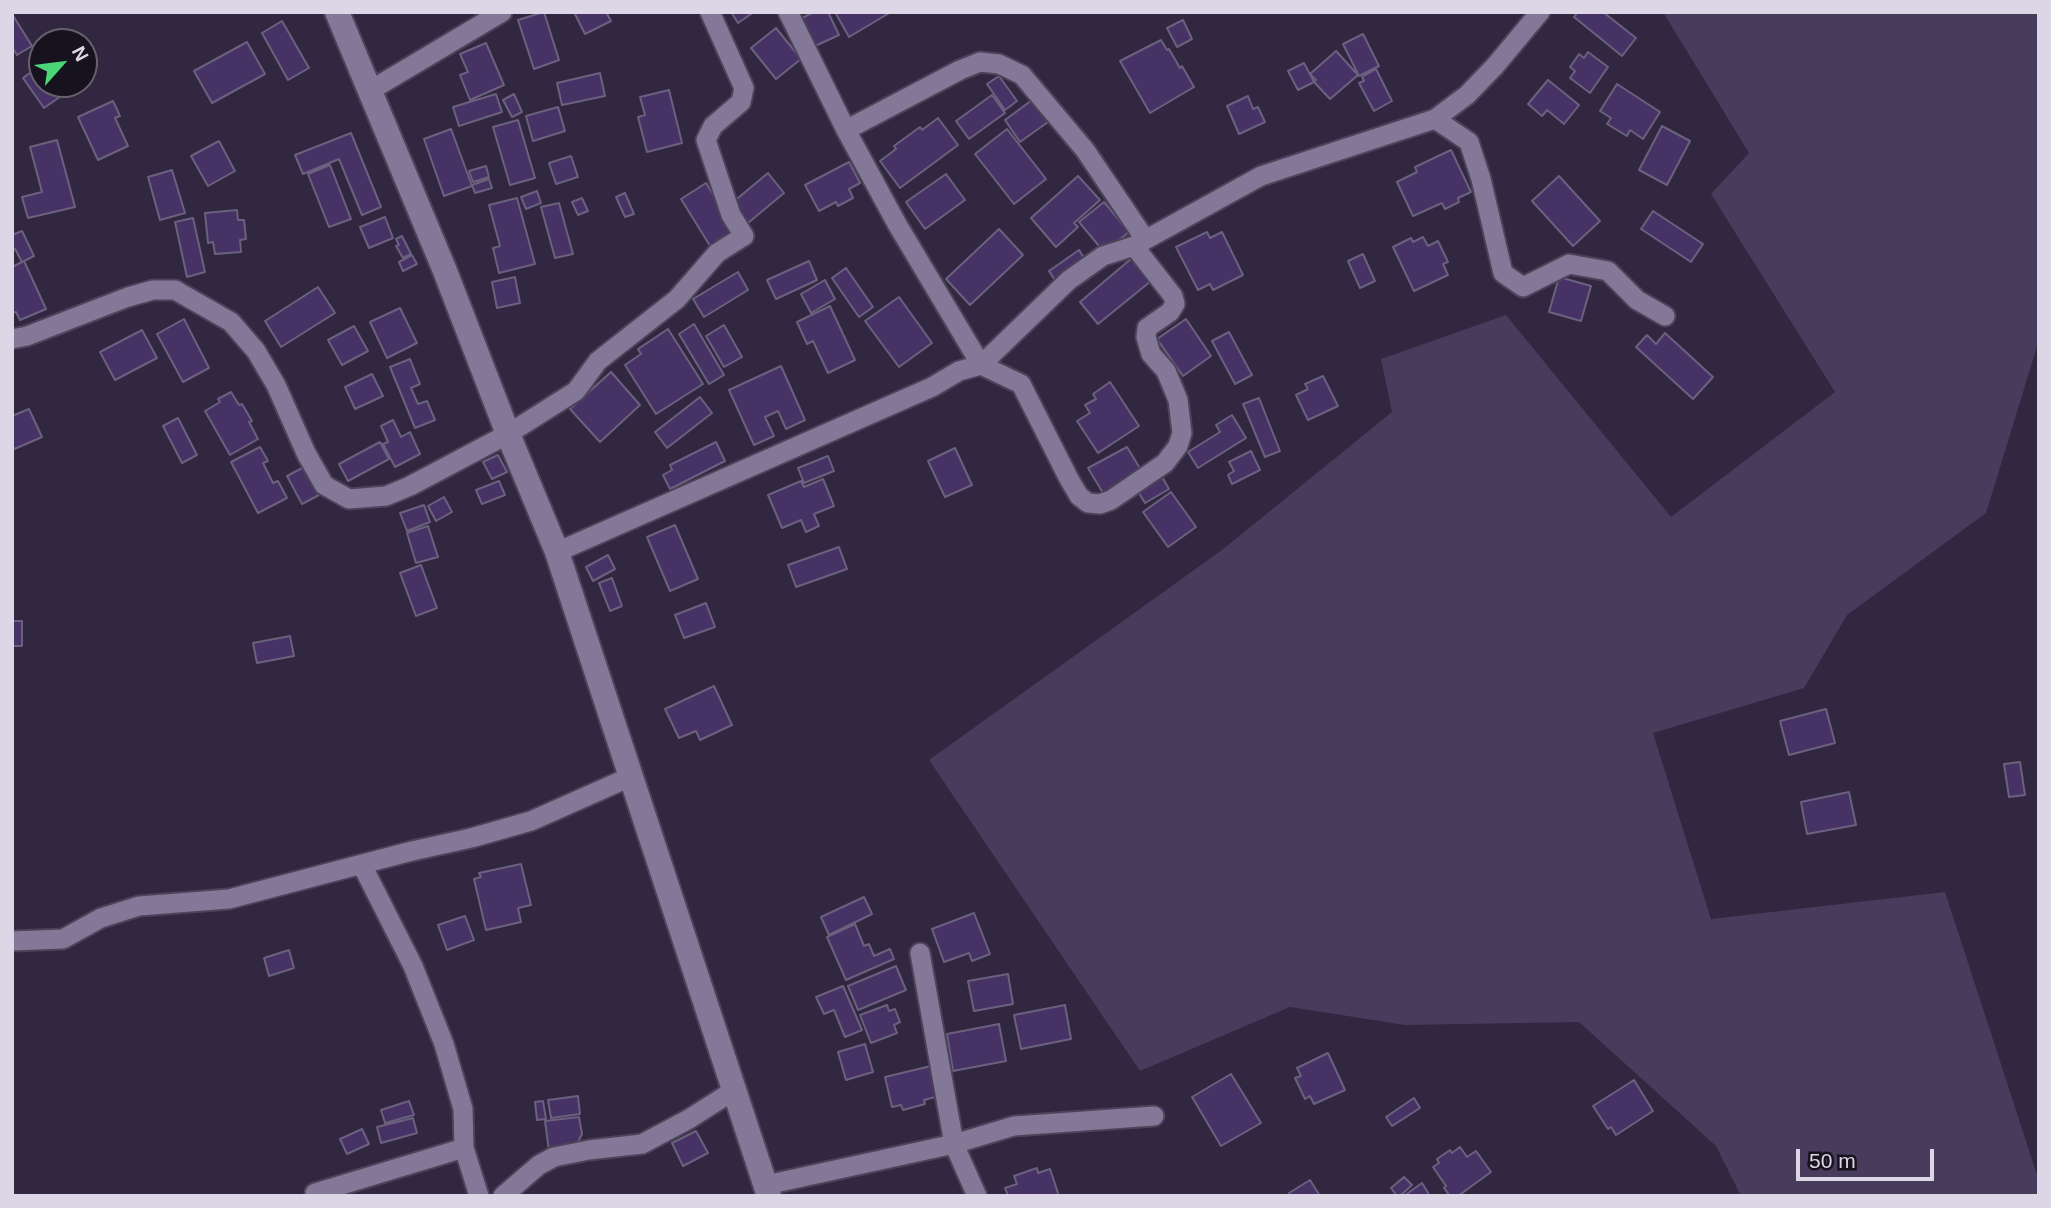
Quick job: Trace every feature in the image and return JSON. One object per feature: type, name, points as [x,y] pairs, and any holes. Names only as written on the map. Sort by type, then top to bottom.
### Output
[{"type":"street","points":[[337,12],[445,271],[557,552],[736,1089],[767,1190],[954,1144],[1014,1126],[1154,1116]]},
{"type":"street","points":[[371,90],[502,12]]},
{"type":"street","points":[[12,339],[27,336],[128,297],[153,290],[174,290],[230,322],[256,351],[276,385],[306,453],[324,485],[349,499],[386,496],[508,434],[576,391],[598,362],[677,299],[717,253],[744,236],[732,215],[706,140],[713,125],[741,102],[744,88],[710,12]]},
{"type":"street","points":[[788,12],[846,130],[897,224],[981,365],[1021,384],[1079,496],[1088,503],[1100,504],[1111,500],[1165,463],[1178,446],[1182,433],[1178,400],[1166,371],[1151,354],[1146,337],[1147,328],[1170,312],[1175,304],[1173,296],[1077,141],[1022,75],[999,64],[980,62],[846,130]]},
{"type":"street","points":[[557,552],[932,387],[959,371],[981,365],[1069,280],[1103,256],[1140,243],[1261,176],[1435,119],[1467,95],[1540,12]]},
{"type":"street","points":[[1435,119],[1469,142],[1481,179],[1503,274],[1523,287],[1569,264],[1608,271],[1637,300],[1665,316]]},
{"type":"street","points":[[12,941],[63,939],[101,918],[139,906],[229,899],[531,821],[630,777]]},
{"type":"street","points":[[362,865],[413,966],[444,1044],[463,1109],[464,1148],[479,1196]]},
{"type":"street","points":[[920,953],[954,1144],[977,1196]]},
{"type":"street","points":[[503,1196],[539,1165],[554,1157],[642,1144],[689,1119],[736,1089]]},
{"type":"street","points":[[315,1193],[464,1148]]},
{"type":"shaded area","points":[[1663,12],[2039,12],[2039,340],[1986,513],[1847,615],[1804,688],[1653,733],[1711,919],[1945,892],[2039,1181],[2039,1196],[1741,1196],[1716,1146],[1579,1022],[1405,1025],[1290,1007],[1140,1071],[929,760],[1222,550],[1392,412],[1381,359],[1506,315],[1671,517],[1835,392],[1711,194],[1749,153]]},
{"type":"building","points":[[544,12],[559,60],[534,69],[518,20]]},
{"type":"building","points":[[574,12],[606,12],[611,21],[585,34]]},
{"type":"building","points":[[731,12],[754,12],[738,23]]},
{"type":"building","points":[[814,12],[828,12],[839,35],[815,46],[802,18]]},
{"type":"building","points":[[835,12],[891,12],[849,37]]},
{"type":"building","points":[[1578,12],[1603,12],[1636,38],[1622,56],[1574,17]]},
{"type":"building","points":[[12,14],[28,40],[28,48],[17,55],[12,47]]},
{"type":"building","points":[[1183,20],[1192,39],[1177,47],[1167,28]]},
{"type":"building","points":[[282,21],[309,68],[288,80],[262,33]]},
{"type":"building","points":[[776,28],[801,59],[776,79],[751,48]]},
{"type":"building","points":[[1363,34],[1379,66],[1359,76],[1343,44]]},
{"type":"building","points":[[1161,40],[1180,68],[1182,66],[1194,87],[1150,113],[1120,61]]},
{"type":"building","points":[[247,42],[265,74],[212,103],[194,71]]},
{"type":"building","points":[[486,43],[504,85],[470,100],[460,75],[468,72],[460,54]]},
{"type":"building","points":[[1336,51],[1358,75],[1330,99],[1310,74]]},
{"type":"building","points":[[1588,52],[1608,67],[1590,93],[1570,78],[1575,71],[1570,67],[1579,54],[1584,58]]},
{"type":"building","points":[[1304,63],[1314,82],[1298,90],[1288,71]]},
{"type":"building","points":[[1376,69],[1392,101],[1374,111],[1359,83],[1364,81],[1362,77]]},
{"type":"building","points":[[600,73],[605,96],[562,105],[557,83]]},
{"type":"building","points":[[999,76],[1017,101],[1005,110],[987,84]]},
{"type":"building","points":[[1548,80],[1579,105],[1564,124],[1547,110],[1542,116],[1528,104]]},
{"type":"building","points":[[1617,84],[1660,112],[1643,139],[1630,130],[1627,136],[1607,124],[1611,118],[1600,111]]},
{"type":"building","points":[[669,90],[682,143],[647,152],[638,117],[645,115],[640,97]]},
{"type":"building","points":[[496,94],[502,112],[459,126],[453,107]]},
{"type":"building","points":[[514,94],[522,112],[512,117],[503,100]]},
{"type":"building","points":[[992,95],[1005,113],[969,139],[956,121]]},
{"type":"building","points":[[1248,96],[1253,109],[1258,107],[1265,122],[1239,134],[1227,106]]},
{"type":"building","points":[[37,98],[58,98],[44,108]]},
{"type":"building","points":[[1032,100],[1048,122],[1020,142],[1005,120]]},
{"type":"building","points":[[113,101],[120,116],[115,118],[128,146],[98,160],[78,117]]},
{"type":"building","points":[[558,107],[565,131],[533,141],[526,116]]},
{"type":"building","points":[[938,118],[958,145],[900,188],[880,161],[896,149],[894,146]]},
{"type":"building","points":[[518,120],[535,178],[510,185],[493,127]]},
{"type":"building","points":[[1662,126],[1690,141],[1667,185],[1639,170]]},
{"type":"building","points":[[451,129],[472,186],[444,196],[424,139]]},
{"type":"building","points":[[1007,129],[1046,179],[1014,204],[975,154]]},
{"type":"building","points":[[351,133],[381,207],[362,215],[339,159],[303,174],[295,155]]},
{"type":"building","points":[[57,140],[75,207],[28,218],[22,197],[42,192],[30,147]]},
{"type":"building","points":[[219,141],[235,171],[208,186],[191,156]]},
{"type":"building","points":[[1451,150],[1471,192],[1445,209],[1442,203],[1413,216],[1397,182],[1417,172],[1415,167]]},
{"type":"building","points":[[571,156],[578,177],[556,184],[549,163]]},
{"type":"building","points":[[849,162],[860,183],[849,189],[853,198],[838,206],[836,202],[819,211],[805,185]]},
{"type":"building","points":[[330,165],[351,219],[329,227],[308,174]]},
{"type":"building","points":[[486,166],[489,177],[473,182],[469,171]]},
{"type":"building","points":[[172,170],[185,213],[160,220],[148,177]]},
{"type":"building","points":[[768,173],[784,193],[748,223],[732,203]]},
{"type":"building","points":[[946,174],[965,200],[925,229],[906,202]]},
{"type":"building","points":[[1078,176],[1100,200],[1074,223],[1078,227],[1056,247],[1031,218]]},
{"type":"building","points":[[1559,176],[1600,221],[1573,246],[1532,201]]},
{"type":"building","points":[[489,179],[492,188],[475,193],[472,185]]},
{"type":"building","points":[[706,183],[737,233],[712,249],[681,199]]},
{"type":"building","points":[[537,191],[541,203],[526,209],[521,197]]},
{"type":"building","points":[[625,193],[634,214],[625,217],[616,197]]},
{"type":"building","points":[[517,198],[535,264],[499,273],[493,248],[500,246],[489,205]]},
{"type":"building","points":[[582,198],[588,211],[578,215],[572,202]]},
{"type":"building","points":[[1104,202],[1129,232],[1104,252],[1079,222]]},
{"type":"building","points":[[559,203],[573,254],[555,258],[541,207]]},
{"type":"building","points":[[237,210],[238,220],[244,220],[246,239],[240,240],[241,252],[215,254],[213,242],[208,243],[205,213]]},
{"type":"building","points":[[1653,211],[1703,244],[1691,262],[1641,229]]},
{"type":"building","points":[[385,217],[393,238],[369,248],[360,227]]},
{"type":"building","points":[[193,218],[205,272],[187,277],[175,222]]},
{"type":"building","points":[[999,229],[1023,255],[970,305],[946,279]]},
{"type":"building","points":[[22,231],[34,256],[22,262],[15,249],[12,250],[12,235]]},
{"type":"building","points":[[1207,232],[1210,238],[1222,232],[1243,275],[1213,290],[1210,284],[1198,290],[1176,247]]},
{"type":"building","points":[[402,236],[411,254],[403,258],[396,246],[399,245],[396,239]]},
{"type":"building","points":[[1423,237],[1428,246],[1438,241],[1448,262],[1443,264],[1448,275],[1414,291],[1393,247],[1411,238],[1413,242]]},
{"type":"building","points":[[1079,250],[1088,264],[1058,285],[1049,271]]},
{"type":"building","points":[[1363,254],[1375,281],[1360,288],[1348,261]]},
{"type":"building","points":[[412,255],[417,264],[403,271],[399,262]]},
{"type":"building","points":[[1132,258],[1151,281],[1098,324],[1080,302]]},
{"type":"building","points":[[24,261],[46,309],[20,320],[16,312],[12,313],[12,267]]},
{"type":"building","points":[[809,261],[817,280],[776,299],[767,280]]},
{"type":"building","points":[[846,268],[873,307],[859,317],[832,278]]},
{"type":"building","points":[[738,272],[748,290],[704,317],[693,299]]},
{"type":"building","points":[[515,277],[520,303],[497,308],[492,282]]},
{"type":"building","points":[[1559,277],[1591,286],[1581,321],[1549,312]]},
{"type":"building","points":[[825,280],[835,299],[811,313],[801,294]]},
{"type":"building","points":[[318,287],[335,313],[281,347],[265,321]]},
{"type":"building","points":[[899,297],[932,343],[899,367],[865,321]]},
{"type":"building","points":[[830,306],[855,360],[828,373],[813,341],[807,344],[797,322]]},
{"type":"building","points":[[400,308],[417,343],[387,358],[370,322]]},
{"type":"building","points":[[184,319],[209,368],[183,382],[157,334]]},
{"type":"building","points":[[1186,319],[1211,356],[1183,376],[1157,339]]},
{"type":"building","points":[[694,324],[724,375],[709,384],[679,334]]},
{"type":"building","points":[[724,325],[742,357],[724,367],[706,336]]},
{"type":"building","points":[[354,326],[368,351],[342,365],[328,340]]},
{"type":"building","points":[[668,329],[703,384],[656,414],[625,365],[641,354],[638,349]]},
{"type":"building","points":[[142,330],[157,358],[115,380],[100,352]]},
{"type":"building","points":[[1229,332],[1252,375],[1235,384],[1212,341]]},
{"type":"building","points":[[1665,333],[1713,377],[1693,399],[1636,347],[1647,335],[1656,344]]},
{"type":"building","points":[[410,359],[420,384],[411,388],[418,404],[427,401],[435,420],[415,428],[390,367]]},
{"type":"building","points":[[781,366],[805,420],[786,429],[778,411],[765,417],[774,436],[754,445],[729,390]]},
{"type":"building","points":[[611,372],[640,405],[600,442],[570,409]]},
{"type":"building","points":[[372,374],[383,396],[355,409],[345,387]]},
{"type":"building","points":[[1323,376],[1338,406],[1308,420],[1296,395],[1308,389],[1305,384]]},
{"type":"building","points":[[1110,382],[1139,426],[1098,453],[1077,421],[1090,413],[1085,405],[1096,399],[1093,394]]},
{"type":"building","points":[[231,392],[252,421],[249,422],[258,439],[230,455],[205,411]]},
{"type":"building","points":[[700,397],[712,413],[667,448],[655,432]]},
{"type":"building","points":[[1259,398],[1280,451],[1265,457],[1243,404]]},
{"type":"building","points":[[29,409],[42,437],[12,450],[12,416]]},
{"type":"building","points":[[1232,415],[1246,438],[1198,468],[1188,452],[1220,432],[1216,425]]},
{"type":"building","points":[[178,418],[197,455],[182,463],[163,426]]},
{"type":"building","points":[[393,420],[401,437],[410,432],[420,454],[395,467],[383,444],[388,442],[381,426]]},
{"type":"building","points":[[380,442],[389,459],[348,481],[339,464]]},
{"type":"building","points":[[716,442],[725,461],[670,489],[663,475],[672,470],[670,465]]},
{"type":"building","points":[[260,447],[268,461],[263,463],[273,483],[278,481],[287,498],[258,513],[231,462]]},
{"type":"building","points":[[1127,447],[1141,470],[1103,493],[1088,468]]},
{"type":"building","points":[[955,448],[972,485],[945,497],[928,461]]},
{"type":"building","points":[[1251,451],[1260,470],[1232,484],[1228,475],[1234,471],[1229,462]]},
{"type":"building","points":[[498,455],[507,472],[492,479],[483,462]]},
{"type":"building","points":[[828,456],[834,471],[804,483],[798,468]]},
{"type":"building","points":[[304,467],[319,495],[302,504],[287,476]]},
{"type":"building","points":[[1161,475],[1169,489],[1145,503],[1137,490]]},
{"type":"building","points":[[823,479],[834,506],[814,514],[819,526],[806,532],[801,520],[782,528],[768,495],[801,481],[804,487]]},
{"type":"building","points":[[499,481],[505,495],[482,504],[476,490]]},
{"type":"building","points":[[1171,492],[1196,527],[1168,547],[1143,512]]},
{"type":"building","points":[[444,497],[452,512],[436,521],[428,506]]},
{"type":"building","points":[[424,505],[430,522],[407,531],[400,513]]},
{"type":"building","points":[[675,525],[698,579],[670,591],[647,537]]},
{"type":"building","points":[[428,526],[438,557],[416,563],[407,533]]},
{"type":"building","points":[[839,547],[847,569],[796,587],[788,565]]},
{"type":"building","points":[[608,555],[615,569],[593,581],[586,567]]},
{"type":"building","points":[[421,565],[437,608],[416,616],[400,573]]},
{"type":"building","points":[[612,578],[622,606],[610,611],[599,583]]},
{"type":"building","points":[[706,603],[715,627],[684,638],[675,615]]},
{"type":"building","points":[[12,621],[22,621],[22,646],[12,646]]},
{"type":"building","points":[[290,636],[294,656],[257,663],[253,643]]},
{"type":"building","points":[[714,686],[732,725],[700,740],[696,731],[679,738],[665,709]]},
{"type":"building","points":[[1826,709],[1835,743],[1789,755],[1780,721]]},
{"type":"building","points":[[2020,762],[2025,795],[2009,797],[2004,764]]},
{"type":"building","points":[[1849,792],[1856,825],[1807,834],[1801,802]]},
{"type":"building","points":[[521,864],[531,905],[518,908],[521,922],[486,930],[474,879],[481,877],[479,873]]},
{"type":"building","points":[[864,897],[872,914],[829,935],[821,917]]},
{"type":"building","points":[[974,913],[990,954],[972,961],[969,953],[944,962],[932,929]]},
{"type":"building","points":[[465,916],[474,940],[447,950],[438,925]]},
{"type":"building","points":[[855,924],[864,946],[869,944],[874,956],[890,949],[894,959],[846,980],[827,937]]},
{"type":"building","points":[[289,950],[294,968],[269,976],[264,958]]},
{"type":"building","points":[[896,966],[906,990],[858,1010],[848,986]]},
{"type":"building","points":[[1008,974],[1013,1004],[974,1011],[968,981]]},
{"type":"building","points":[[843,986],[862,1030],[845,1037],[834,1010],[824,1014],[816,997]]},
{"type":"building","points":[[887,1005],[889,1011],[895,1009],[900,1022],[894,1025],[897,1033],[871,1043],[860,1015]]},
{"type":"building","points":[[1065,1005],[1071,1039],[1021,1049],[1014,1015]]},
{"type":"building","points":[[999,1024],[1006,1061],[953,1071],[947,1034]]},
{"type":"building","points":[[865,1044],[873,1072],[846,1080],[838,1052]]},
{"type":"building","points":[[1328,1053],[1345,1090],[1314,1104],[1310,1096],[1305,1099],[1295,1078],[1301,1076],[1297,1068]]},
{"type":"building","points":[[931,1066],[939,1096],[924,1100],[925,1104],[903,1110],[901,1105],[892,1107],[885,1077]]},
{"type":"building","points":[[1231,1074],[1261,1123],[1221,1146],[1192,1097]]},
{"type":"building","points":[[1634,1080],[1653,1111],[1616,1135],[1611,1127],[1608,1129],[1593,1106]]},
{"type":"building","points":[[578,1096],[580,1114],[551,1118],[548,1100]]},
{"type":"building","points":[[1414,1098],[1420,1108],[1392,1126],[1386,1117]]},
{"type":"building","points":[[409,1101],[414,1115],[385,1123],[381,1110]]},
{"type":"building","points":[[543,1101],[546,1119],[537,1120],[535,1102]]},
{"type":"building","points":[[579,1117],[582,1134],[577,1144],[549,1151],[545,1121]]},
{"type":"building","points":[[413,1118],[417,1133],[381,1143],[377,1127]]},
{"type":"building","points":[[362,1129],[369,1144],[347,1154],[340,1139]]},
{"type":"building","points":[[696,1131],[708,1153],[683,1166],[672,1143]]},
{"type":"building","points":[[1460,1147],[1467,1157],[1476,1151],[1491,1172],[1458,1196],[1450,1196],[1433,1167],[1439,1163],[1437,1159]]},
{"type":"building","points":[[1037,1168],[1038,1173],[1050,1169],[1059,1196],[1008,1196],[1005,1188],[1017,1184],[1014,1176]]},
{"type":"building","points":[[1404,1177],[1412,1185],[1397,1196],[1391,1188]]},
{"type":"building","points":[[1310,1180],[1320,1196],[1290,1196],[1289,1193]]},
{"type":"building","points":[[1422,1183],[1430,1196],[1404,1196]]}]
